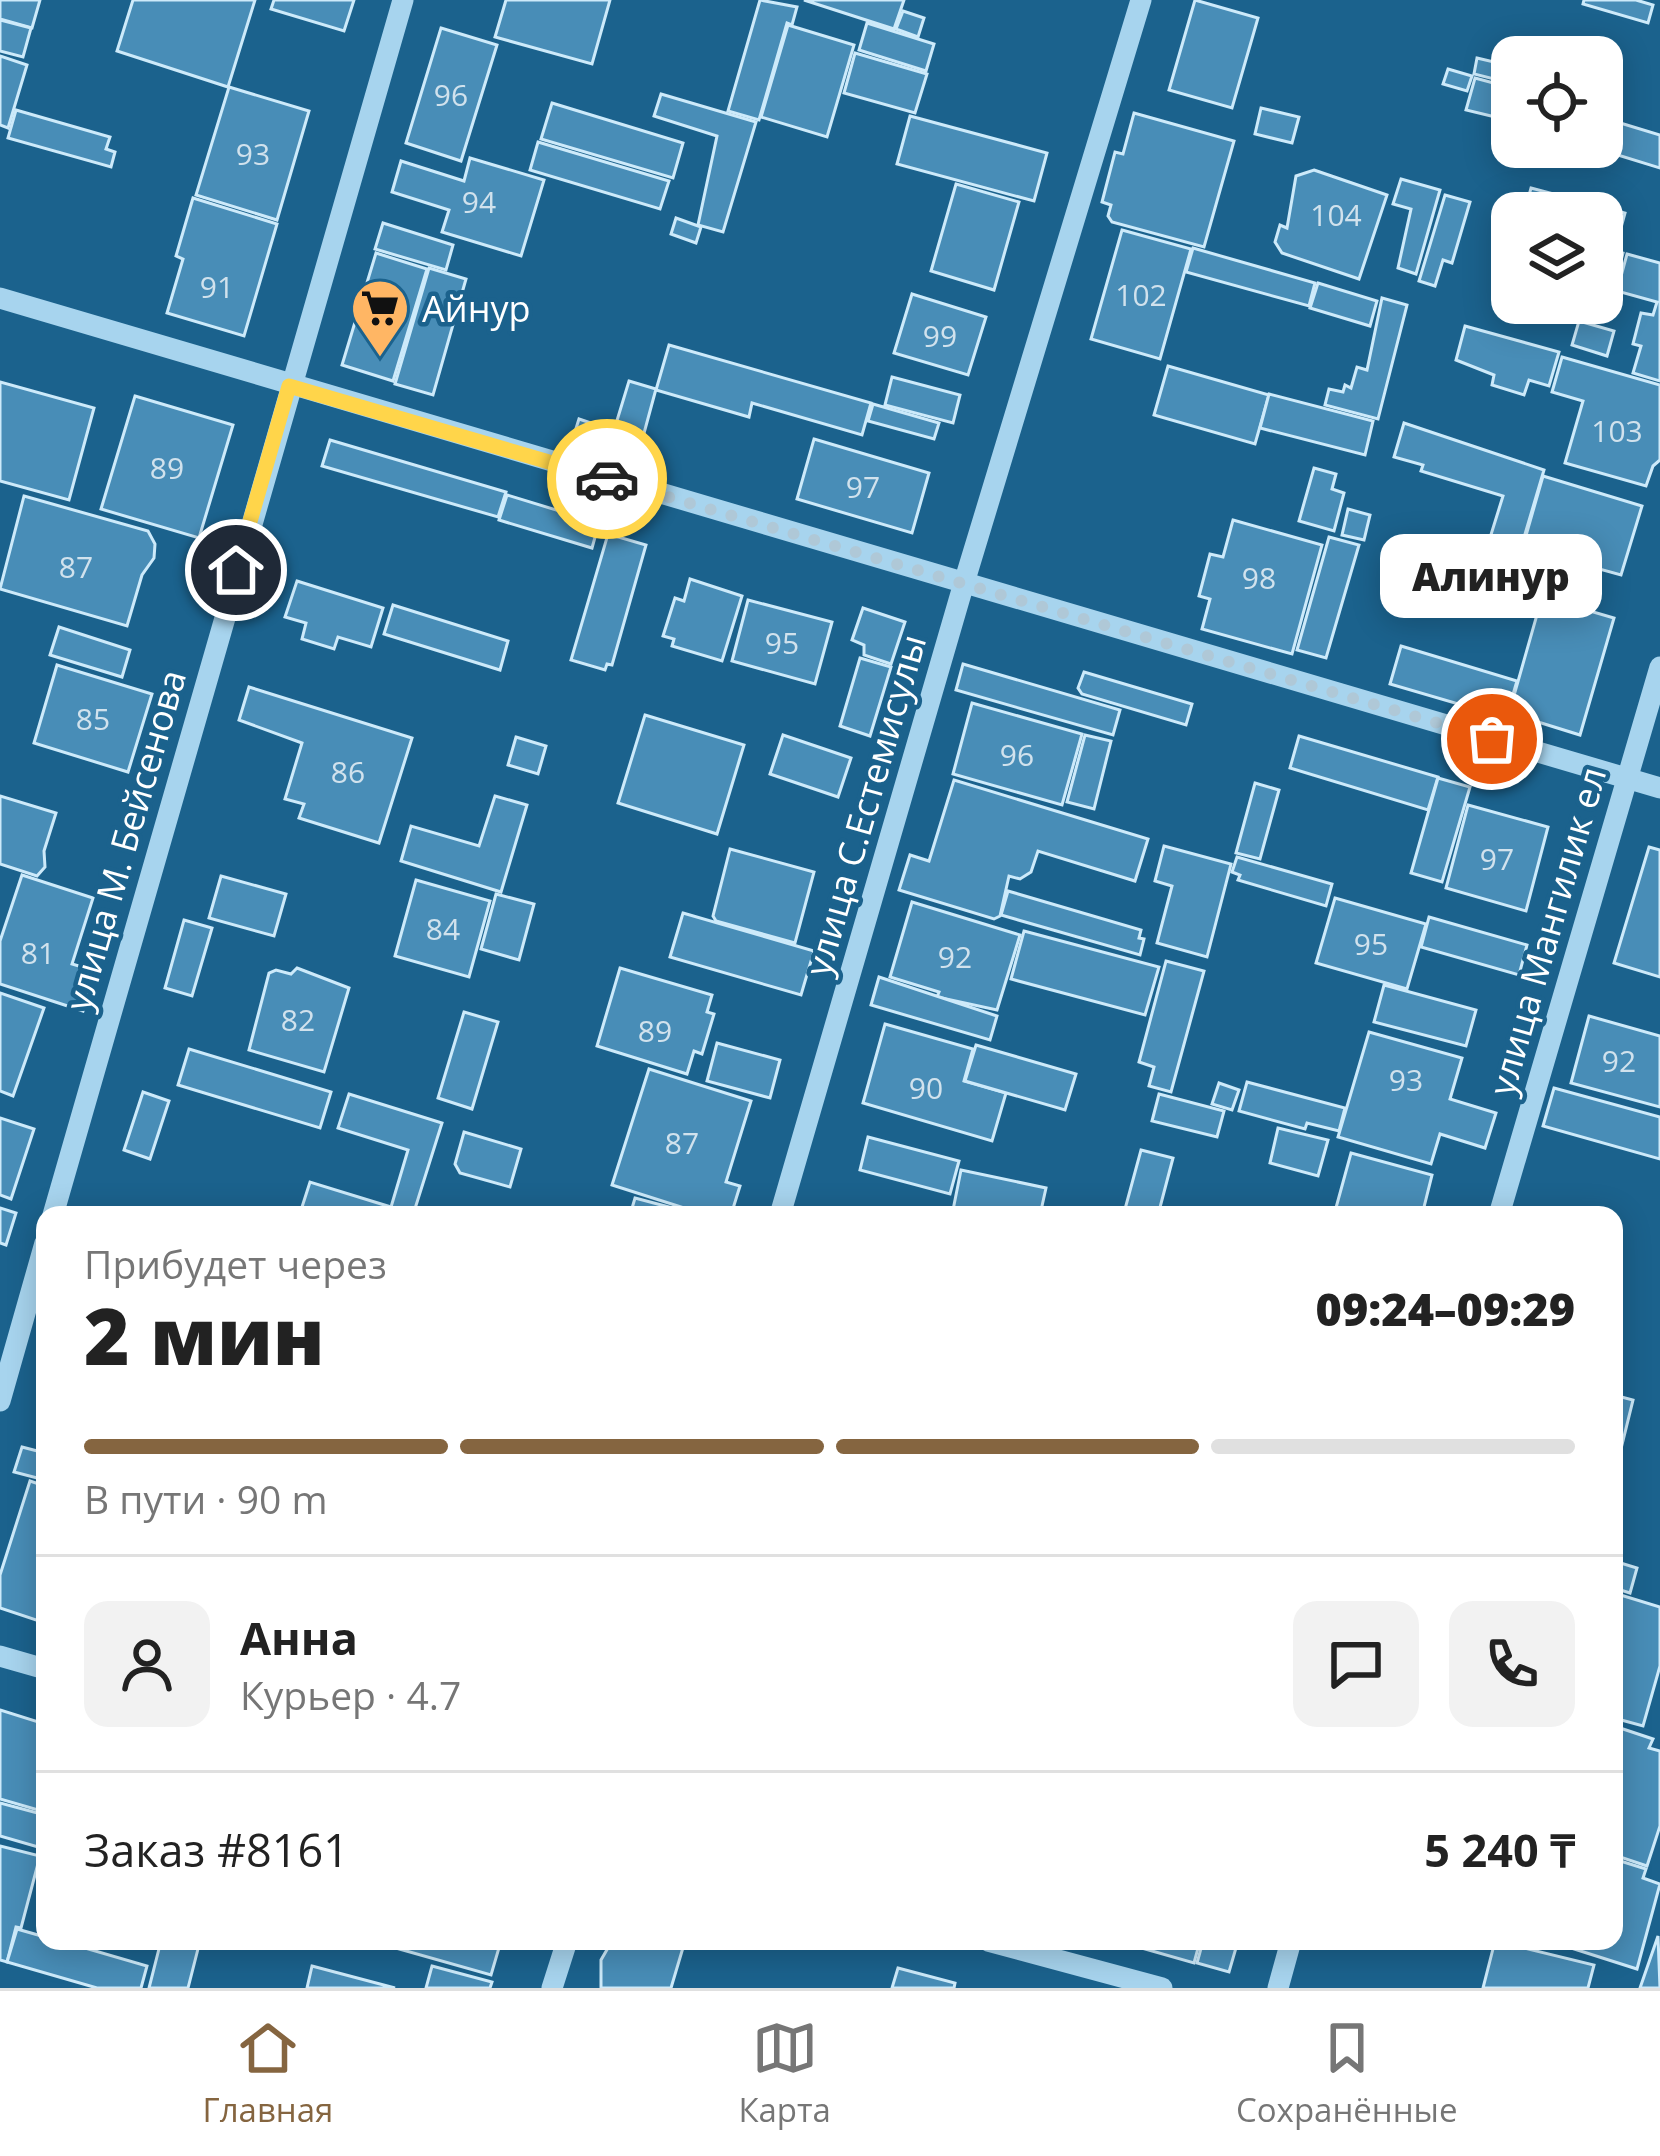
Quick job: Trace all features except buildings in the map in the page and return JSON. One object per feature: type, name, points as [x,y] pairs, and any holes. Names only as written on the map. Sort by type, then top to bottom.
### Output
[{"type":"street","name":"улица М. Бейсенова","points":[[56,1206],[403,0]]},
{"type":"street","name":"улица С.Естемисулы","points":[[783,1206],[1141,0]]},
{"type":"street","points":[[0,298],[1660,788]]},
{"type":"street","name":"улица Мангилик ел","points":[[1502,1206],[1660,667]]},
{"type":"street","points":[[0,1401],[36,1275]]},
{"type":"street","points":[[0,1656],[36,1666]]},
{"type":"street","points":[[552,1988],[564,1950]]},
{"type":"street","points":[[1021,1950],[1162,1988]]},
{"type":"street","points":[[1278,1988],[1289,1950]]},
{"type":"way so far","points":[[607,479],[1492,739]]},
{"type":"place","name":"Айнур","points":[[380,359]]},
{"type":"place","name":"Алинур","points":[[1492,739]]},
{"type":"route","points":[[236,570],[289,386],[607,479]]}]
